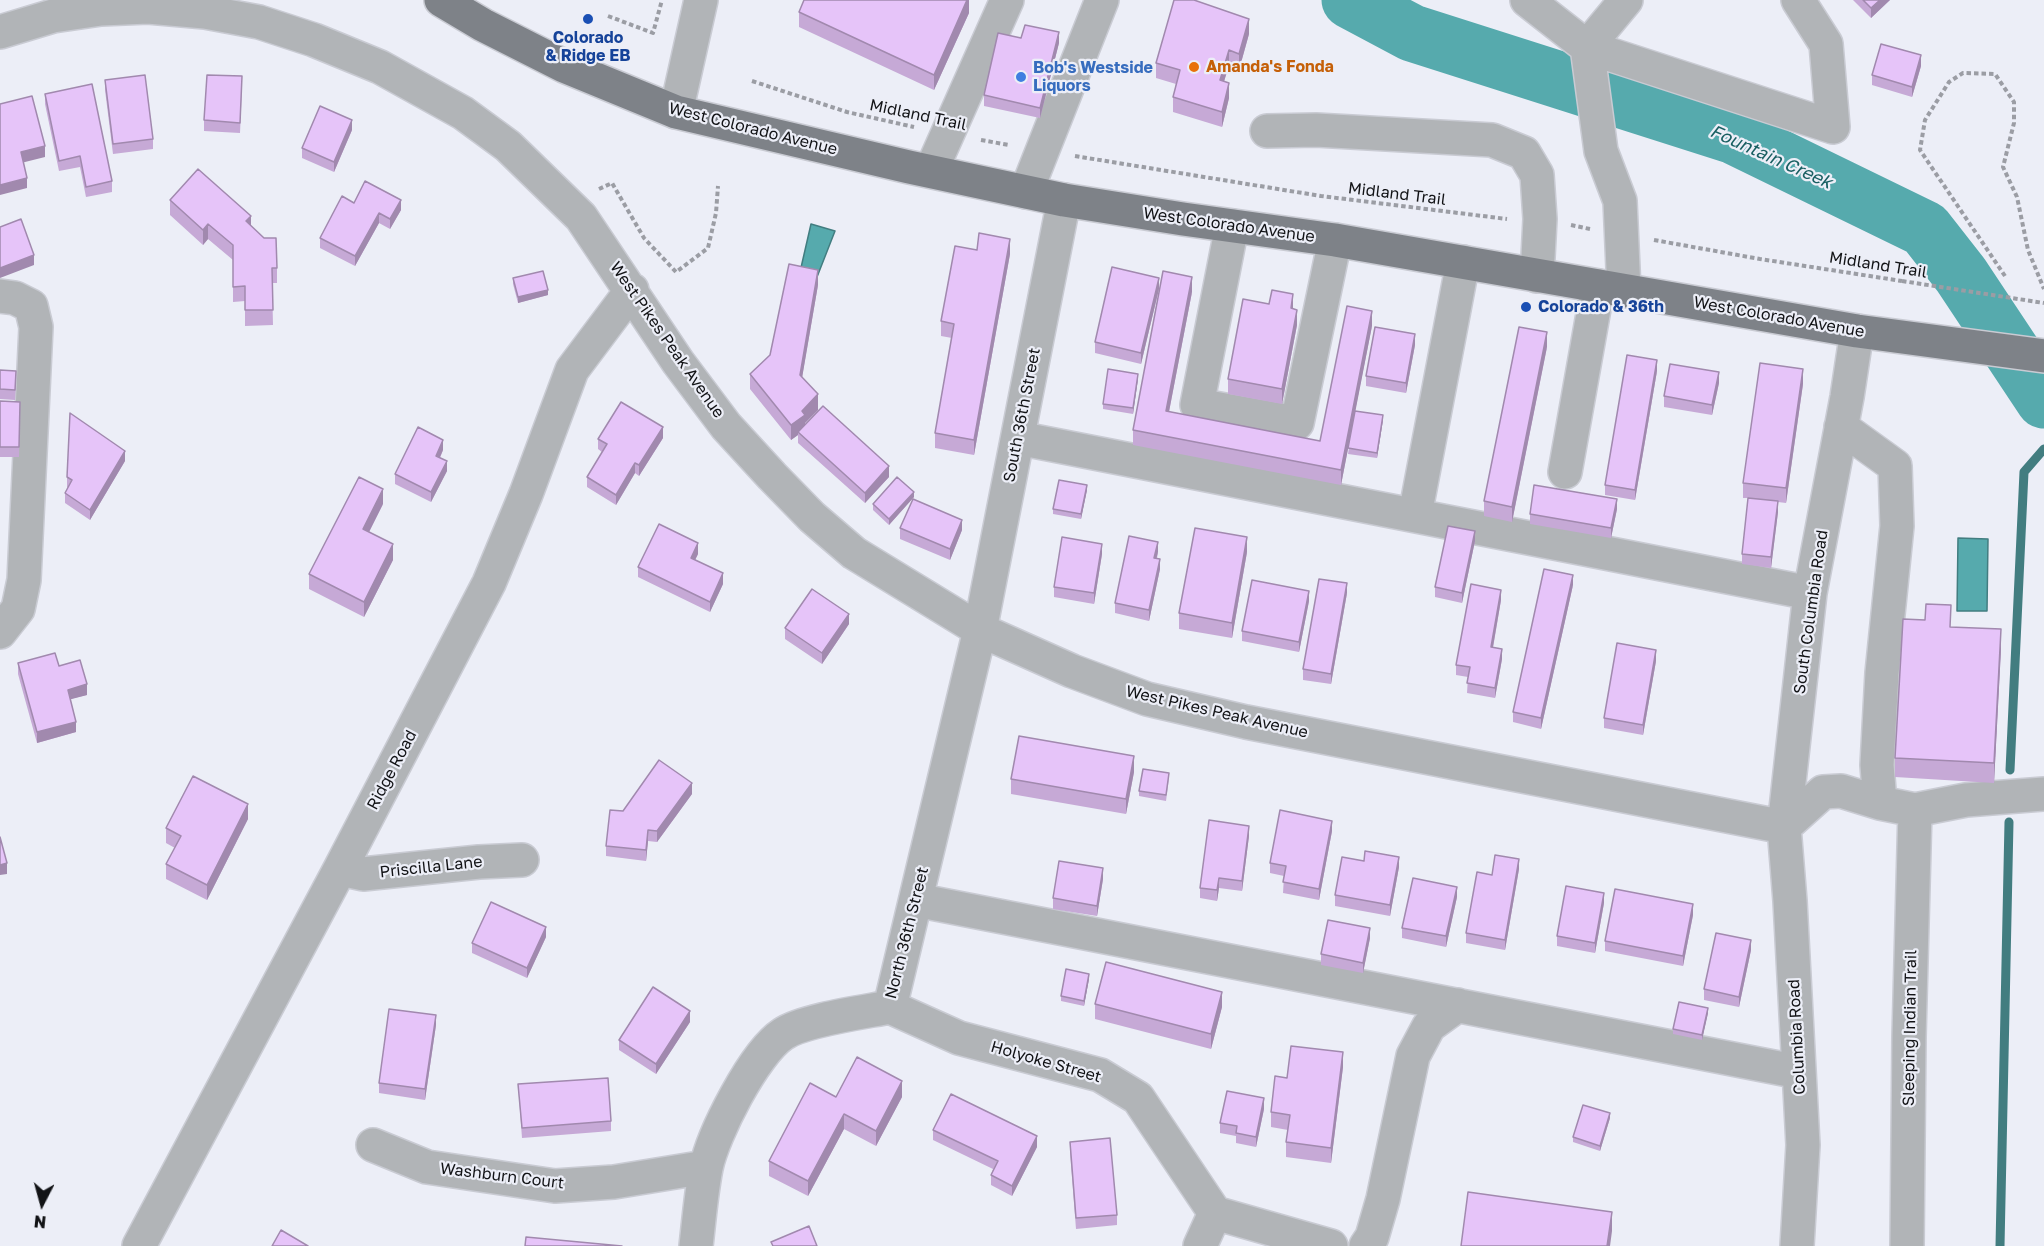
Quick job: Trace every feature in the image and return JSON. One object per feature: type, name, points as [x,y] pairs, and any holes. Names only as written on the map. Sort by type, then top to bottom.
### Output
[{"type":"main road","name":"West Colorado Avenue","points":[[441,0],[483,25],[564,66],[676,112],[931,171],[1064,200],[1335,240],[1857,331],[2044,356]]},
{"type":"street","points":[[676,112],[701,0]]},
{"type":"street","points":[[931,171],[1007,0]]},
{"type":"street","points":[[1026,192],[1102,0]]},
{"type":"street","points":[[1527,0],[1588,58],[1833,127],[1826,44],[1798,0]]},
{"type":"street","points":[[1565,472],[1611,288],[1622,234],[1620,201],[1601,151],[1588,58],[1626,0]]},
{"type":"street","name":"West Pikes Peak Avenue","points":[[0,32],[53,16],[101,9],[148,7],[205,12],[260,22],[314,40],[380,68],[463,112],[508,146],[581,217],[678,362],[726,426],[812,517],[854,553],[980,630],[1072,671],[1147,699],[1246,722],[1784,827]]},
{"type":"street","points":[[1267,131],[1316,130],[1492,140],[1524,153],[1537,175],[1540,219],[1537,276]]},
{"type":"street","name":"South 36th Street","points":[[980,630],[1064,200]]},
{"type":"street","points":[[1232,226],[1197,405],[1297,423],[1335,240]]},
{"type":"street","points":[[1415,515],[1463,262]]},
{"type":"street","name":"Ridge Road","points":[[139,1246],[489,583],[526,494],[572,370],[632,290]]},
{"type":"street","points":[[0,296],[15,298],[31,306],[36,327],[24,580],[18,609],[0,632]]},
{"type":"street","name":"South Columbia Road","points":[[1784,827],[1810,593],[1857,331]]},
{"type":"street","points":[[1844,412],[1895,466],[1897,526],[1882,673],[1877,765],[1880,803]]},
{"type":"street","points":[[1018,438],[1810,593]]},
{"type":"street","name":"North 36th Street","points":[[696,1246],[706,1167],[738,1090],[764,1053],[783,1034],[805,1025],[890,1006],[980,630]]},
{"type":"street","points":[[1784,827],[1832,791],[1916,810],[1966,800],[2044,794]]},
{"type":"street","name":"Sleeping Indian Trail","points":[[1907,1246],[1909,1037],[1916,810]]},
{"type":"street","name":"Columbia Road","points":[[1784,827],[1803,1145],[1797,1246]]},
{"type":"street","name":"Priscilla Lane","points":[[340,869],[363,874],[478,862],[522,860]]},
{"type":"street","points":[[916,900],[1799,1071]]},
{"type":"street","points":[[1366,1246],[1372,1237],[1383,1199],[1413,1056],[1429,1026],[1458,1005]]},
{"type":"street","name":"Holyoke Street","points":[[890,1006],[958,1038],[1100,1075],[1138,1098],[1215,1213]]},
{"type":"street","name":"Washburn Court","points":[[373,1145],[427,1167],[555,1186],[614,1182],[706,1167]]},
{"type":"street","points":[[1200,1246],[1215,1213],[1331,1246]]},
{"type":"path","points":[[608,16],[653,33],[662,0]]},
{"type":"path","points":[[2005,276],[1920,150],[1925,120],[1949,82],[1963,73],[1995,74],[2014,102],[2014,123],[2003,167],[2017,197],[2028,250],[2044,289]]},
{"type":"path","name":"Midland Trail","points":[[752,81],[847,112],[948,135],[1321,196],[1497,219],[1540,219],[1760,259],[2044,303]]},
{"type":"path","points":[[581,217],[598,202],[596,190],[612,183],[644,238],[676,272],[708,248],[716,213],[718,186]]},
{"type":"water","points":[[811,224],[835,231],[817,277],[800,272]]},
{"type":"water","points":[[1958,538],[1988,539],[1987,611],[1957,611]]},
{"type":"building","points":[[804,0],[967,0],[934,75],[799,12]]},
{"type":"building","name":"Amanda's Fonda","points":[[1174,0],[1194,0],[1249,19],[1239,54],[1229,50],[1220,80],[1229,83],[1222,112],[1173,97],[1180,70],[1156,63]]},
{"type":"building","points":[[1863,0],[1880,0],[1871,8]]},
{"type":"building","name":"Bob's Westside Liquors","points":[[1025,25],[1059,32],[1040,108],[984,95],[998,33],[1021,38]]},
{"type":"building","points":[[1881,44],[1921,55],[1912,87],[1872,75]]},
{"type":"building","points":[[145,75],[153,139],[113,144],[105,80]]},
{"type":"building","points":[[207,75],[242,76],[240,123],[204,120]]},
{"type":"building","points":[[92,84],[112,181],[86,187],[80,156],[59,161],[45,94]]},
{"type":"building","points":[[32,96],[45,146],[21,152],[27,178],[0,185],[0,104]]},
{"type":"building","points":[[320,106],[352,120],[334,162],[302,148]]},
{"type":"building","points":[[198,169],[251,216],[246,221],[264,238],[276,238],[277,268],[272,268],[273,310],[245,310],[245,286],[233,287],[233,245],[208,224],[203,230],[170,200]]},
{"type":"building","points":[[365,181],[401,200],[390,219],[379,213],[355,256],[320,238],[342,196],[354,203]]},
{"type":"building","points":[[21,219],[34,255],[0,268],[0,227]]},
{"type":"building","points":[[979,233],[1010,239],[974,440],[935,433],[954,324],[941,321],[955,246],[977,250]]},
{"type":"building","points":[[789,264],[818,270],[800,375],[818,394],[802,411],[805,415],[791,425],[750,374],[770,355]]},
{"type":"building","points":[[1112,267],[1159,278],[1141,353],[1095,342]]},
{"type":"building","points":[[543,271],[548,290],[518,297],[513,278]]},
{"type":"building","points":[[1163,271],[1192,277],[1166,411],[1320,441],[1347,306],[1372,311],[1341,470],[1133,430]]},
{"type":"building","points":[[1272,290],[1293,294],[1291,308],[1297,310],[1282,389],[1228,379],[1243,299],[1269,304]]},
{"type":"building","points":[[1375,327],[1415,334],[1406,383],[1366,376]]},
{"type":"building","points":[[1519,327],[1547,332],[1512,507],[1484,501]]},
{"type":"building","points":[[1627,355],[1657,360],[1635,490],[1605,485]]},
{"type":"building","points":[[1760,363],[1803,369],[1786,488],[1743,483]]},
{"type":"building","points":[[1670,364],[1719,372],[1712,405],[1664,396]]},
{"type":"building","points":[[1108,369],[1138,374],[1133,408],[1103,404]]},
{"type":"building","points":[[0,370],[16,371],[15,390],[0,389]]},
{"type":"building","points":[[0,401],[20,402],[19,447],[0,447]]},
{"type":"building","points":[[621,402],[663,427],[639,465],[635,463],[616,495],[587,477],[607,444],[598,439]]},
{"type":"building","points":[[823,406],[889,466],[865,493],[798,432]]},
{"type":"building","points":[[1355,411],[1383,415],[1377,453],[1348,448]]},
{"type":"building","points":[[70,413],[125,451],[90,510],[65,493],[72,480],[67,477]]},
{"type":"building","points":[[418,427],[443,440],[436,456],[447,461],[431,492],[395,474]]},
{"type":"building","points":[[359,477],[383,489],[363,529],[393,544],[364,602],[309,574]]},
{"type":"building","points":[[897,477],[914,492],[889,519],[873,504]]},
{"type":"building","points":[[1059,480],[1087,485],[1081,514],[1053,509]]},
{"type":"building","points":[[1534,485],[1617,499],[1611,528],[1530,514]]},
{"type":"building","points":[[1748,498],[1778,501],[1771,557],[1742,554]]},
{"type":"building","points":[[913,499],[962,520],[950,549],[900,528]]},
{"type":"building","points":[[659,524],[698,543],[691,558],[723,573],[710,602],[638,567]]},
{"type":"building","points":[[1448,526],[1475,531],[1462,593],[1435,587]]},
{"type":"building","points":[[1195,528],[1247,537],[1232,623],[1179,613]]},
{"type":"building","points":[[1129,536],[1158,542],[1154,558],[1160,559],[1149,610],[1115,603]]},
{"type":"building","points":[[1062,537],[1102,544],[1094,593],[1054,587]]},
{"type":"building","points":[[1544,569],[1573,575],[1541,718],[1513,712]]},
{"type":"building","points":[[1319,579],[1347,583],[1331,674],[1303,669]]},
{"type":"building","points":[[1252,580],[1309,591],[1299,642],[1242,631]]},
{"type":"building","points":[[1471,584],[1501,590],[1491,647],[1502,649],[1495,688],[1467,683],[1470,667],[1456,665]]},
{"type":"building","points":[[812,589],[849,614],[822,653],[785,628]]},
{"type":"building","points":[[1926,604],[1951,605],[1950,627],[2001,629],[1994,763],[1895,758],[1903,619],[1925,620]]},
{"type":"building","points":[[1617,643],[1656,650],[1643,725],[1604,718]]},
{"type":"building","points":[[55,653],[59,666],[80,660],[87,684],[68,690],[76,722],[37,732],[18,663]]},
{"type":"building","points":[[1019,736],[1134,756],[1126,799],[1011,779]]},
{"type":"building","points":[[659,760],[692,783],[657,831],[648,830],[646,850],[606,846],[610,810],[623,811]]},
{"type":"building","points":[[1143,769],[1169,773],[1166,795],[1139,791]]},
{"type":"building","points":[[193,776],[248,804],[207,885],[166,864],[181,836],[166,828]]},
{"type":"building","points":[[1280,810],[1332,821],[1319,889],[1283,882],[1286,866],[1270,863]]},
{"type":"building","points":[[1209,820],[1249,826],[1242,881],[1219,878],[1217,890],[1200,888]]},
{"type":"building","points":[[0,837],[7,863],[0,865]]},
{"type":"building","points":[[1365,851],[1399,857],[1390,905],[1335,895],[1342,857],[1364,861]]},
{"type":"building","points":[[1495,855],[1519,859],[1505,940],[1466,933],[1477,872],[1492,875]]},
{"type":"building","points":[[1059,861],[1103,868],[1097,906],[1053,898]]},
{"type":"building","points":[[1413,878],[1457,887],[1446,936],[1402,928]]},
{"type":"building","points":[[1566,886],[1604,893],[1595,943],[1557,936]]},
{"type":"building","points":[[1615,889],[1693,904],[1683,956],[1605,941]]},
{"type":"building","points":[[491,902],[546,927],[527,968],[472,943]]},
{"type":"building","points":[[1328,920],[1370,928],[1363,963],[1321,954]]},
{"type":"building","points":[[1716,933],[1751,940],[1739,997],[1704,989]]},
{"type":"building","points":[[1106,962],[1222,992],[1211,1034],[1095,1004]]},
{"type":"building","points":[[1066,969],[1089,974],[1084,1001],[1061,996]]},
{"type":"building","points":[[653,987],[690,1011],[656,1064],[619,1040]]},
{"type":"building","points":[[1679,1002],[1708,1008],[1702,1035],[1673,1029]]},
{"type":"building","points":[[389,1009],[436,1015],[425,1089],[379,1083]]},
{"type":"building","points":[[1291,1046],[1343,1052],[1331,1148],[1286,1142],[1290,1115],[1271,1112],[1275,1076],[1287,1078]]},
{"type":"building","points":[[857,1057],[902,1081],[876,1131],[844,1114],[808,1181],[769,1161],[810,1083],[836,1097]]},
{"type":"building","points":[[608,1078],[611,1121],[522,1128],[518,1084]]},
{"type":"building","points":[[1227,1091],[1264,1098],[1256,1137],[1236,1133],[1237,1126],[1220,1123]]},
{"type":"building","points":[[951,1094],[1037,1136],[1012,1186],[991,1175],[998,1161],[933,1130]]},
{"type":"building","points":[[1583,1105],[1610,1113],[1600,1146],[1573,1137]]},
{"type":"building","points":[[1110,1138],[1117,1215],[1076,1218],[1070,1142]]},
{"type":"building","points":[[1468,1192],[1612,1212],[1607,1246],[1461,1246]]},
{"type":"building","points":[[809,1226],[817,1246],[773,1246],[771,1242]]},
{"type":"building","points":[[281,1230],[308,1246],[272,1246]]},
{"type":"building","points":[[526,1237],[622,1246],[525,1246]]},
{"type":"waterway","name":"Fountain Creek","points":[[1350,0],[1412,33],[1732,135],[1925,229],[1961,275],[2044,400]]},
{"type":"waterway","points":[[2010,770],[2024,472],[2044,449]]},
{"type":"waterway","points":[[2000,1246],[2009,822]]},
{"type":"place","name":"Colorado & Ridge EB","points":[[588,19]]},
{"type":"place","name":"Amanda's Fonda","points":[[1194,67]]},
{"type":"place","name":"Bob's Westside Liquors","points":[[1021,77]]},
{"type":"place","name":"Colorado & 36th","points":[[1526,307]]}]
